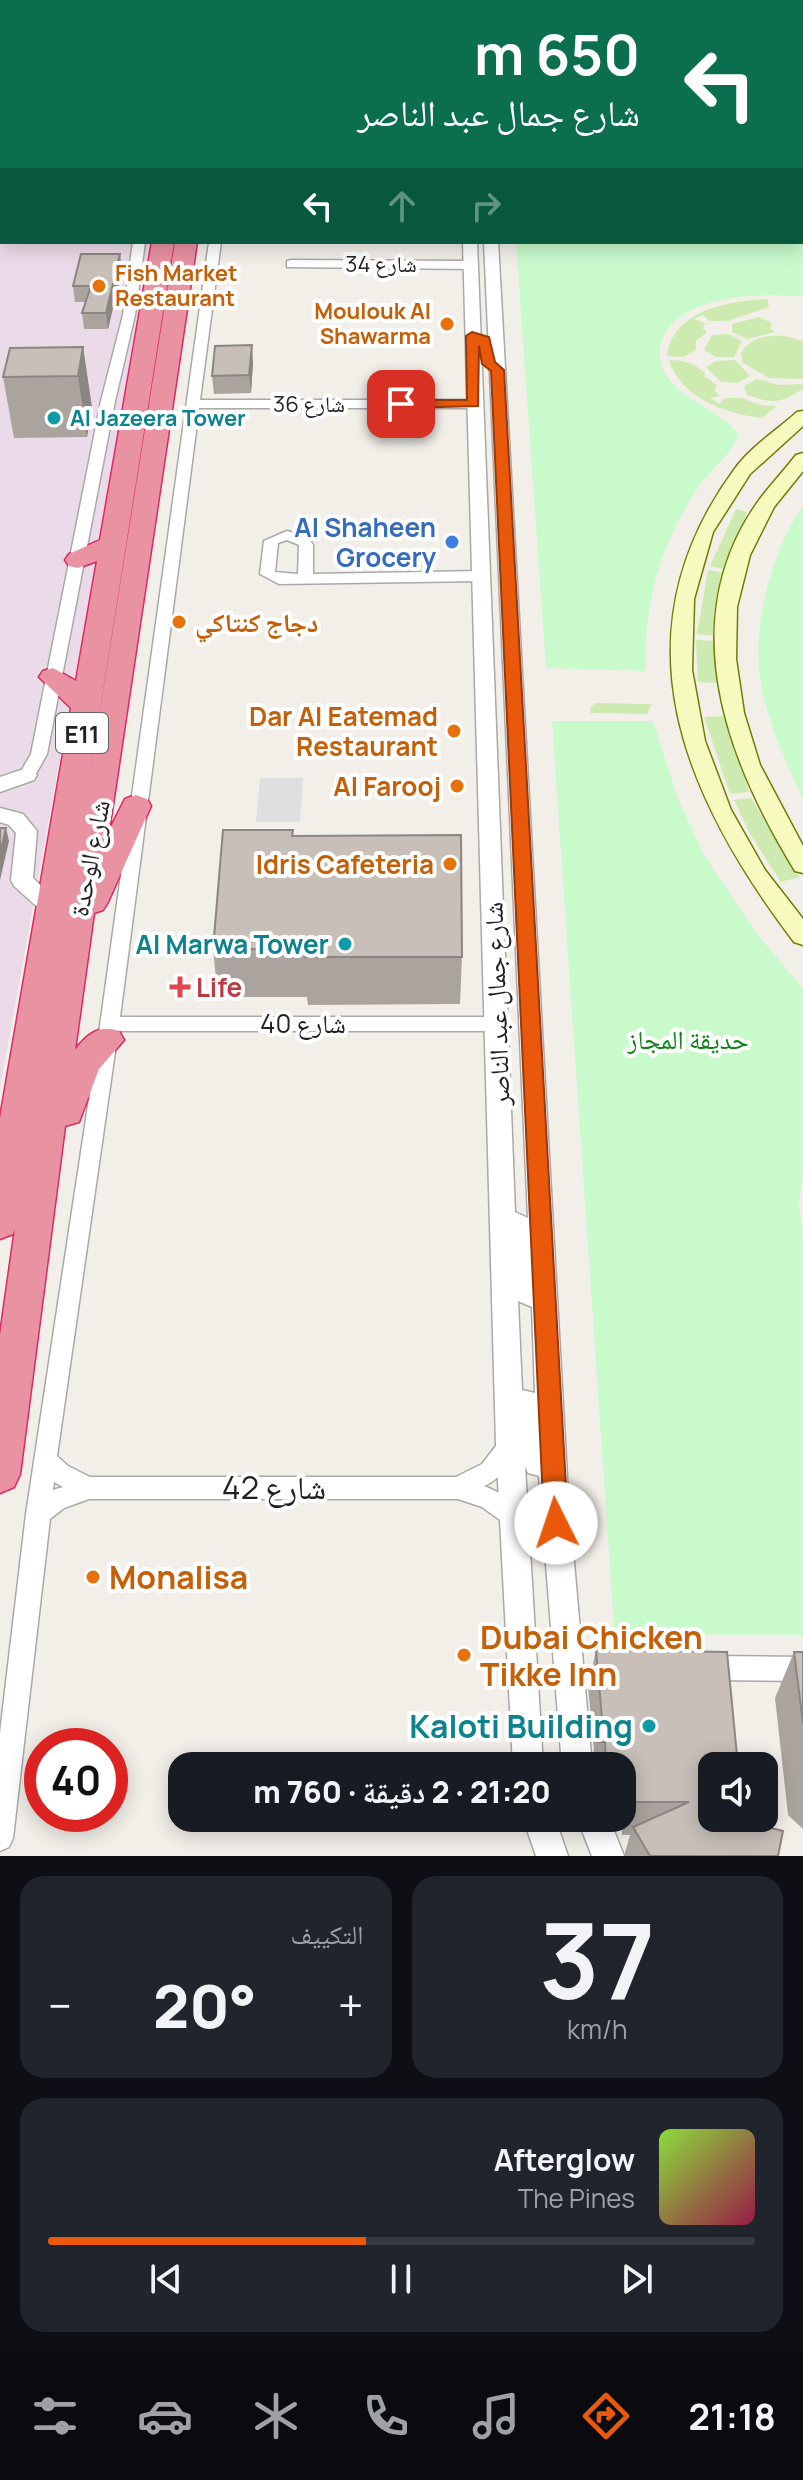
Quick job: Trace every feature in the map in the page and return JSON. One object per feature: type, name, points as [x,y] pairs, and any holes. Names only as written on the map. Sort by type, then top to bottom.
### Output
[{"type":"highway","name":"شارع الوحدة","points":[[0,1474],[45,1154],[64,918],[86,705],[157,247]]},
{"type":"highway","name":"شارع الوحدة","points":[[0,1223],[64,918],[106,769],[157,247]]},
{"type":"highway","points":[[78,560],[113,544]]},
{"type":"highway","points":[[53,677],[86,705]]},
{"type":"highway","points":[[64,918],[100,887],[136,806]]},
{"type":"highway","points":[[45,1154],[70,1105],[80,1068],[108,1032]]},
{"type":"main road","points":[[801,419],[748,465],[711,519],[687,581],[680,621],[679,659],[693,744],[716,806],[752,871],[803,936]]},
{"type":"main road","points":[[802,457],[773,494],[743,548],[729,597],[725,645],[732,716],[740,747],[767,808],[803,865]]},
{"type":"street","points":[[0,1838],[45,1460],[108,1032],[136,806],[215,244]]},
{"type":"street","name":"شارع جمال عبد الناصر","points":[[491,244],[554,1494],[576,1752]]},
{"type":"street","points":[[0,785],[27,775],[39,754],[108,401],[129,315],[157,247]]},
{"type":"street","points":[[470,253],[479,268],[482,290],[494,292]]},
{"type":"street","name":"شارع جمال عبد الناصر","points":[[470,253],[510,1444],[527,1752]]},
{"type":"street","name":"شارع 34","points":[[291,264],[470,253]]},
{"type":"street","points":[[472,336],[485,339],[489,364],[497,370]]},
{"type":"street","name":"شارع 36","points":[[192,404],[474,404]]},
{"type":"street","points":[[305,579],[480,576]]},
{"type":"street","points":[[0,815],[16,819],[27,831],[22,880],[64,918]]},
{"type":"street","name":"شارع 40","points":[[108,1032],[497,1024]]},
{"type":"street","points":[[502,1198],[516,1215],[523,1290],[534,1297],[546,1293]]},
{"type":"street","points":[[509,1407],[515,1401],[532,1404],[540,1481],[554,1494]]},
{"type":"street","name":"شارع 42","points":[[458,1488],[490,1472],[510,1444]]},
{"type":"street","name":"شارع 42","points":[[45,1460],[60,1474],[89,1488]]},
{"type":"street","name":"شارع 42","points":[[38,1514],[56,1500],[89,1488],[458,1488],[489,1499],[514,1519]]},
{"type":"street","points":[[567,1666],[598,1666]]},
{"type":"street","points":[[677,1667],[803,1669]]},
{"type":"street","points":[[544,1832],[552,1856]]},
{"type":"street","points":[[599,1832],[608,1856]]},
{"type":"shaded area","points":[[0,244],[154,244],[0,1088]]},
{"type":"shaded area","points":[[260,778],[303,778],[300,822],[256,822]]},
{"type":"green space","points":[[516,244],[803,244],[803,297],[746,296],[706,304],[673,323],[661,342],[663,368],[675,387],[723,419],[739,435],[697,489],[664,553],[651,598],[646,671],[546,668]]},
{"type":"green space","points":[[767,299],[769,307],[727,321],[709,321],[703,315],[694,319],[705,323],[703,328],[707,332],[696,341],[696,350],[683,357],[667,356],[671,340],[691,318],[736,302]]},
{"type":"green space","points":[[759,317],[772,323],[770,328],[775,332],[747,339],[732,332],[732,324]]},
{"type":"green space","points":[[728,334],[742,341],[734,357],[716,357],[704,350],[712,335]]},
{"type":"green space","points":[[785,336],[803,341],[803,379],[769,378],[743,363],[741,353],[749,343],[766,337]]},
{"type":"green space","points":[[669,360],[689,363],[706,374],[704,376],[717,385],[714,390],[720,396],[710,398],[720,404],[724,398],[742,398],[760,405],[777,406],[762,418],[720,408],[706,402],[684,385]]},
{"type":"green space","points":[[735,360],[750,376],[737,383],[721,382],[706,367],[716,361]]},
{"type":"green space","points":[[757,379],[779,385],[803,384],[803,389],[781,400],[764,400],[747,395],[744,386]]},
{"type":"green space","points":[[803,506],[803,799],[779,745],[765,703],[758,644],[773,569],[781,546]]},
{"type":"green space","points":[[736,509],[747,512],[728,570],[710,566]]},
{"type":"green space","points":[[708,570],[726,573],[716,636],[697,634]]},
{"type":"green space","points":[[696,640],[717,641],[718,683],[698,682]]},
{"type":"green space","points":[[596,703],[652,704],[647,714],[590,713],[590,708]]},
{"type":"green space","points":[[726,716],[749,792],[730,794],[704,717]]},
{"type":"green space","name":"حديقة المجاز","points":[[552,721],[653,721],[678,799],[704,855],[758,935],[803,989],[803,1173],[799,1204],[803,1239],[803,1635],[624,1634],[614,1626]]},
{"type":"green space","points":[[751,798],[800,877],[781,882],[750,834],[734,800]]},
{"type":"building","points":[[81,254],[120,254],[106,313],[82,313],[91,286],[73,286]]},
{"type":"building","points":[[252,345],[249,375],[212,376],[215,346]]},
{"type":"building","points":[[83,347],[78,376],[3,377],[10,348]]},
{"type":"building","points":[[0,828],[6,828],[0,854]]},
{"type":"building","points":[[223,830],[293,830],[292,836],[461,835],[462,957],[305,957],[305,949],[213,949]]},
{"type":"building","points":[[596,1650],[727,1652],[737,1752],[698,1752],[698,1832],[783,1831],[778,1856],[650,1856],[636,1832],[636,1826],[689,1802],[636,1802],[636,1752],[605,1752],[605,1742],[597,1742],[597,1734],[603,1730]]},
{"type":"building","points":[[794,1652],[803,1652],[803,1723]]},
{"type":"place","name":"Fish Market Restaurant","points":[[99,286]]},
{"type":"place","name":"Moulouk Al Shawarma","points":[[447,324]]},
{"type":"place","name":"Al Jazeera Tower","points":[[54,418]]},
{"type":"place","name":"Al Shaheen Grocery","points":[[452,542]]},
{"type":"place","name":"دجاج كنتاكي","points":[[179,622]]},
{"type":"place","name":"Dar Al Eatemad Restaurant","points":[[454,731]]},
{"type":"place","name":"Al Farooj","points":[[457,786]]},
{"type":"place","name":"Idris Cafeteria","points":[[450,864]]},
{"type":"place","name":"Al Marwa Tower","points":[[345,944]]},
{"type":"place","name":"Life","points":[[180,987]]},
{"type":"place","name":"Monalisa","points":[[93,1577]]},
{"type":"place","name":"Dubai Chicken Tikke Inn","points":[[464,1655]]},
{"type":"place","name":"Kaloti Building","points":[[649,1726]]},
{"type":"route","points":[[401,404],[474,404],[472,336],[485,339],[489,364],[497,370],[556,1523]]}]
